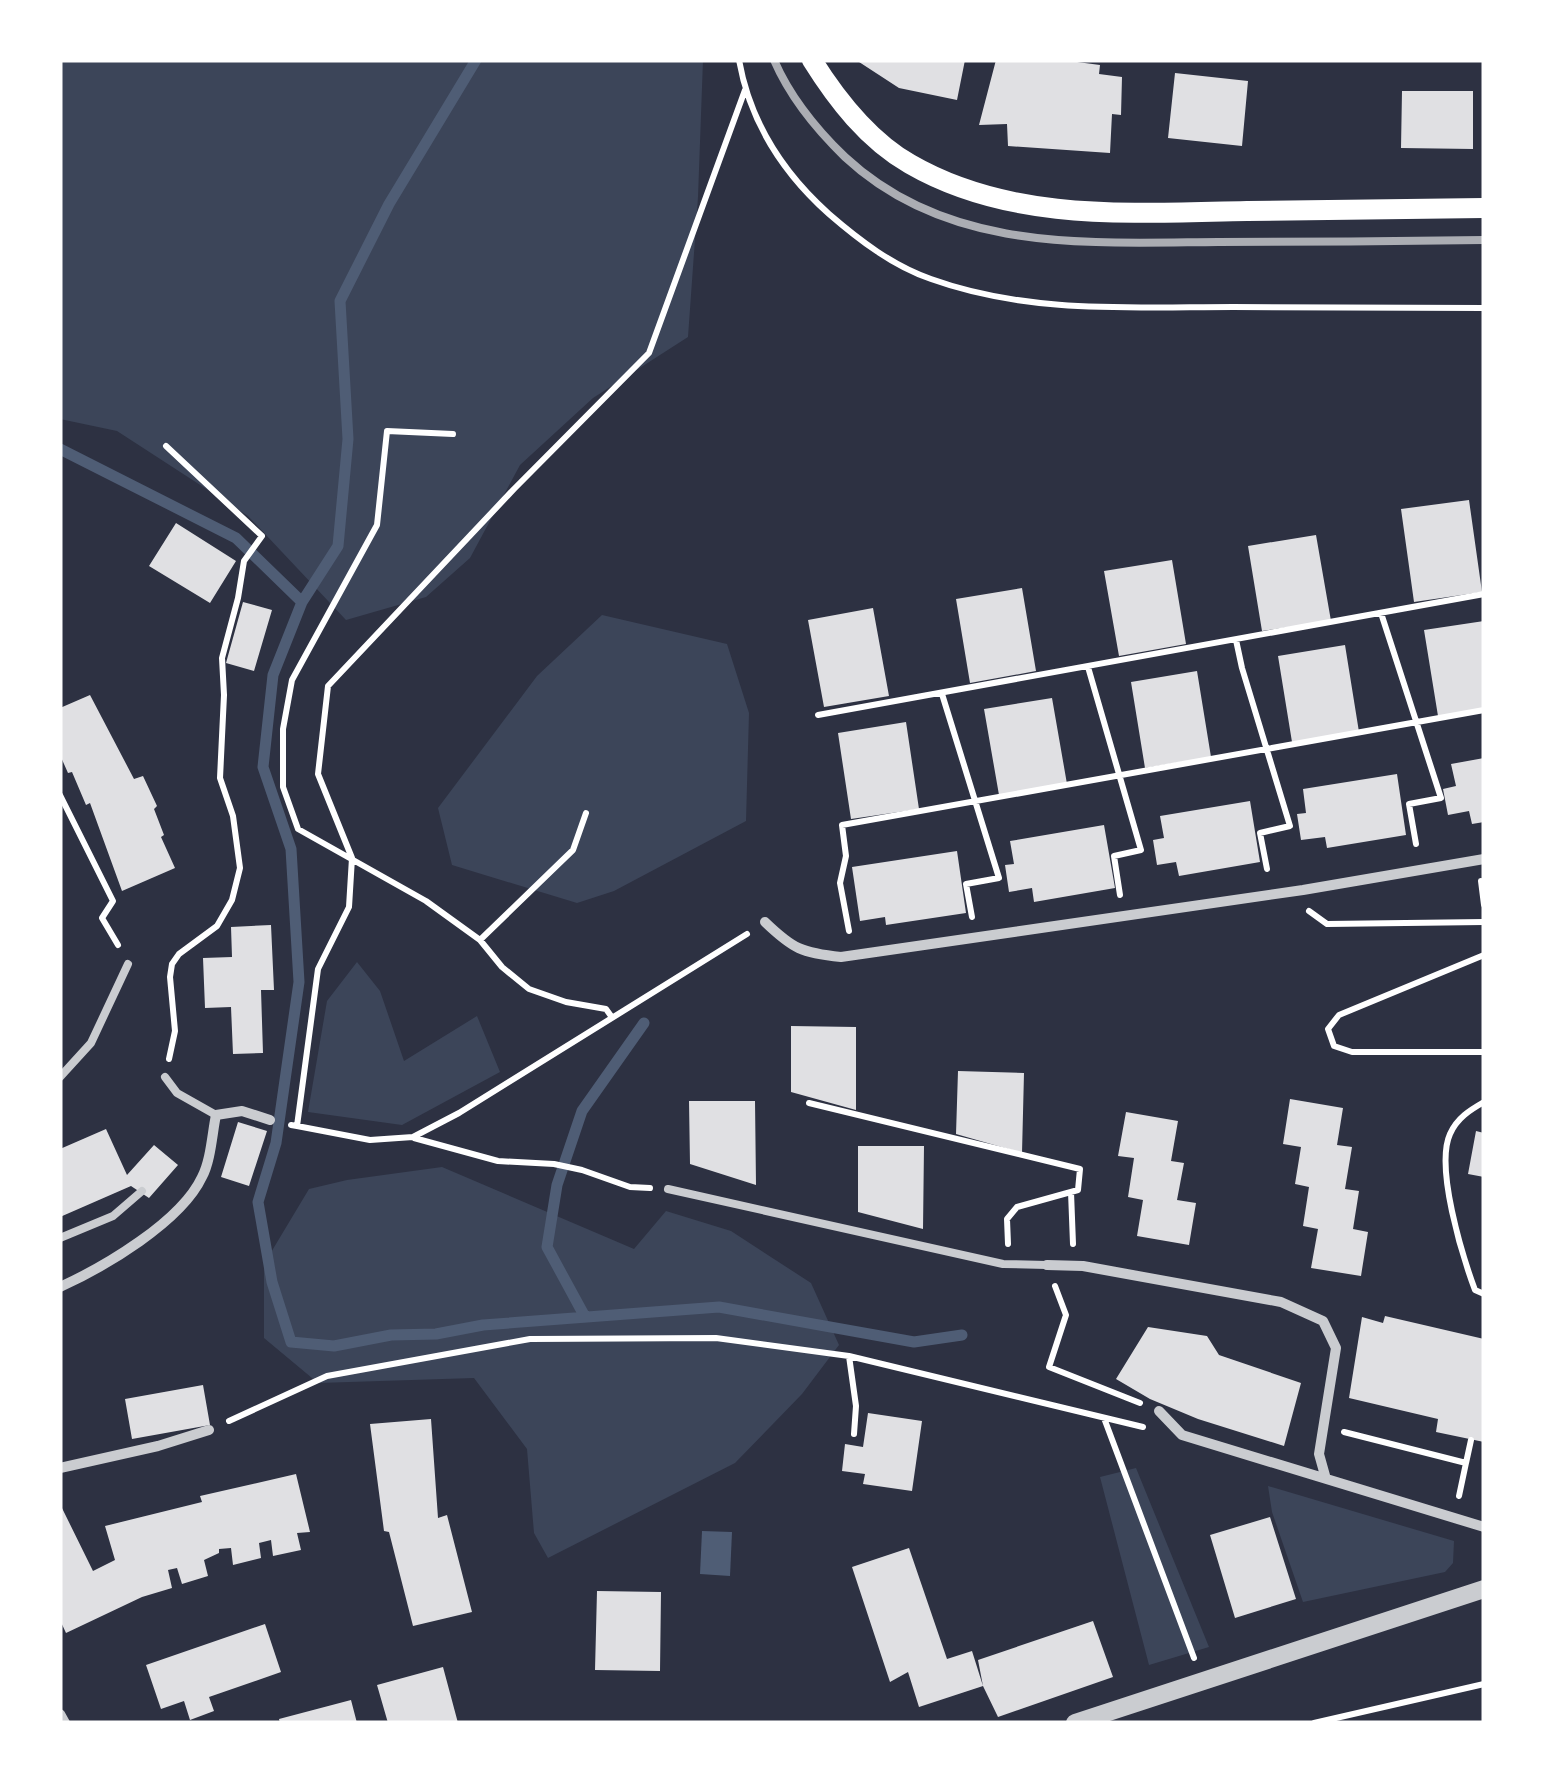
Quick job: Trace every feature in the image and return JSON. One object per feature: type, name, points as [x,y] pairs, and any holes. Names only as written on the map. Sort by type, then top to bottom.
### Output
[{"type":"main road","points":[[812,60],[836,98],[874,138],[908,164],[954,186],[997,199],[1064,210],[1125,213],[1484,208]]},
{"type":"street","points":[[765,922],[789,946],[840,957],[1484,860]]},
{"type":"street","points":[[60,1287],[92,1273],[142,1241],[179,1206],[202,1177],[216,1116],[242,1112],[270,1120]]},
{"type":"street","points":[[1047,1265],[1083,1266],[1281,1302],[1323,1321],[1336,1348],[1319,1454],[1326,1479]]},
{"type":"street","points":[[1159,1411],[1182,1436],[1484,1527]]},
{"type":"street","points":[[60,1468],[210,1430]]},
{"type":"street","points":[[1075,1723],[1484,1589]]},
{"type":"street","points":[[60,1714],[64,1723]]},
{"type":"lane","points":[[60,1077],[91,1043],[128,964]]},
{"type":"lane","points":[[165,1077],[177,1094],[216,1116]]},
{"type":"lane","points":[[668,1188],[1002,1264],[1047,1265]]},
{"type":"lane","points":[[60,1238],[113,1216],[142,1191]]},
{"type":"path","points":[[739,60],[744,90],[767,144],[808,194],[863,243],[930,279],[1066,307],[1484,308]]},
{"type":"path","points":[[668,1188],[630,1186],[554,1164],[498,1161],[413,1138],[370,1140],[292,1126],[318,968],[349,907],[352,858],[318,774],[328,686],[649,353],[744,90]]},
{"type":"path","points":[[453,434],[388,432],[377,525],[292,680],[283,729],[283,788],[298,829],[426,900],[480,940],[529,990],[566,1002],[606,1008],[611,1016]]},
{"type":"path","points":[[165,1077],[175,1031],[172,964],[179,954],[217,926],[232,900],[240,868],[233,816],[220,778],[222,658],[244,562],[262,536],[166,446]]},
{"type":"path","points":[[818,715],[1484,594]]},
{"type":"path","points":[[1381,613],[1441,798],[1409,804],[1416,844]]},
{"type":"path","points":[[1236,640],[1290,826],[1260,834],[1267,870]]},
{"type":"path","points":[[1088,667],[1141,850],[1114,856],[1119,888]]},
{"type":"path","points":[[942,694],[998,878],[966,884],[972,914]]},
{"type":"path","points":[[848,931],[840,884],[846,856],[842,825],[1484,710]]},
{"type":"path","points":[[60,795],[113,901],[102,918],[128,964]]},
{"type":"path","points":[[480,940],[574,850],[586,812]]},
{"type":"path","points":[[1302,890],[1307,910],[1327,924],[1484,922]]},
{"type":"path","points":[[413,1138],[765,922]]},
{"type":"path","points":[[1484,955],[1339,1015],[1328,1028],[1334,1046],[1352,1052],[1484,1052]]},
{"type":"path","points":[[1484,1102],[1463,1114],[1450,1133],[1442,1162],[1466,1266],[1476,1290],[1484,1294]]},
{"type":"path","points":[[809,1104],[1080,1169],[1078,1190],[1016,1207],[1008,1219]]},
{"type":"path","points":[[1072,1192],[1072,1219]]},
{"type":"path","points":[[1047,1265],[1066,1316],[1049,1367],[1159,1411]]},
{"type":"path","points":[[210,1430],[326,1376],[530,1338],[716,1338],[849,1356],[1182,1436]]},
{"type":"path","points":[[849,1356],[856,1406],[854,1434]]},
{"type":"path","points":[[1104,1418],[1196,1664]]},
{"type":"path","points":[[1323,1427],[1466,1462]]},
{"type":"path","points":[[1462,1479],[1471,1440]]},
{"type":"path","points":[[1314,1723],[1484,1684]]},
{"type":"shaded area","points":[[60,60],[703,60],[688,337],[593,398],[520,465],[470,558],[426,597],[346,620],[248,516],[117,431],[60,419]]},
{"type":"shaded area","points":[[602,615],[727,644],[749,713],[746,821],[614,891],[577,903],[452,865],[438,808],[537,676]]},
{"type":"shaded area","points":[[357,962],[380,991],[404,1061],[477,1016],[500,1072],[402,1125],[308,1112],[327,1001]]},
{"type":"shaded area","points":[[442,1167],[634,1249],[666,1211],[731,1231],[811,1283],[839,1345],[802,1394],[735,1463],[548,1558],[534,1533],[527,1449],[474,1378],[318,1383],[264,1338],[264,1264],[309,1189]]},
{"type":"shaded area","points":[[1136,1468],[1209,1647],[1149,1665],[1100,1477]]},
{"type":"shaded area","points":[[1268,1486],[1454,1541],[1453,1563],[1445,1572],[1303,1602],[1272,1512]]},
{"type":"shaded area","points":[[702,1531],[732,1532],[730,1576],[700,1574]]},
{"type":"building","points":[[856,60],[965,60],[957,100],[899,88]]},
{"type":"building","points":[[996,60],[1062,60],[1100,65],[1099,74],[1122,77],[1121,115],[1112,114],[1110,153],[1008,146],[1007,124],[979,125]]},
{"type":"building","points":[[1175,73],[1248,81],[1242,146],[1168,138]]},
{"type":"building","points":[[1402,91],[1473,91],[1473,149],[1401,148]]},
{"type":"building","points":[[1469,500],[1482,592],[1414,602],[1401,509]]},
{"type":"building","points":[[176,523],[236,561],[210,603],[149,566]]},
{"type":"building","points":[[1316,535],[1331,621],[1262,631],[1248,546]]},
{"type":"building","points":[[1172,560],[1186,644],[1119,656],[1104,571]]},
{"type":"building","points":[[1022,588],[1036,671],[970,683],[956,599]]},
{"type":"building","points":[[243,602],[272,610],[254,671],[226,663]]},
{"type":"building","points":[[873,608],[889,696],[824,707],[808,620]]},
{"type":"building","points":[[1484,621],[1484,708],[1438,716],[1424,630]]},
{"type":"building","points":[[1345,645],[1359,732],[1292,742],[1278,656]]},
{"type":"building","points":[[1197,671],[1211,757],[1145,768],[1131,682]]},
{"type":"building","points":[[90,695],[134,779],[143,776],[157,806],[154,809],[164,835],[161,837],[175,868],[122,891],[90,803],[86,805],[60,755],[60,708]]},
{"type":"building","points":[[1052,698],[1067,784],[999,795],[984,709]]},
{"type":"building","points":[[906,722],[919,809],[851,819],[838,733]]},
{"type":"building","points":[[1484,758],[1484,822],[1472,824],[1469,811],[1448,815],[1443,789],[1456,786],[1451,764]]},
{"type":"building","points":[[1397,774],[1406,835],[1327,848],[1325,837],[1301,840],[1297,814],[1306,813],[1303,789]]},
{"type":"building","points":[[1250,801],[1260,862],[1179,876],[1176,862],[1157,865],[1153,840],[1164,838],[1160,816]]},
{"type":"building","points":[[1104,825],[1115,888],[1034,902],[1032,888],[1009,892],[1005,865],[1014,864],[1010,841]]},
{"type":"building","points":[[957,851],[966,913],[886,925],[885,917],[860,921],[852,867]]},
{"type":"building","points":[[271,925],[274,990],[261,990],[263,1053],[233,1054],[231,1007],[205,1008],[203,958],[232,957],[231,927]]},
{"type":"building","points":[[791,1026],[856,1027],[856,1110],[791,1092]]},
{"type":"building","points":[[958,1071],[1024,1073],[1022,1153],[956,1134]]},
{"type":"building","points":[[1290,1099],[1343,1108],[1337,1145],[1352,1147],[1345,1189],[1359,1191],[1353,1229],[1368,1232],[1361,1276],[1311,1268],[1318,1229],[1303,1226],[1309,1187],[1295,1184],[1301,1147],[1283,1144]]},
{"type":"building","points":[[689,1101],[755,1101],[756,1185],[690,1164]]},
{"type":"building","points":[[1126,1112],[1178,1121],[1171,1161],[1184,1163],[1177,1200],[1196,1203],[1189,1245],[1137,1236],[1143,1200],[1128,1197],[1134,1158],[1118,1156]]},
{"type":"building","points":[[238,1122],[267,1131],[249,1186],[221,1177]]},
{"type":"building","points":[[106,1129],[127,1175],[154,1145],[178,1165],[149,1198],[131,1186],[60,1217],[60,1149]]},
{"type":"building","points":[[1476,1131],[1484,1133],[1484,1177],[1468,1174]]},
{"type":"building","points":[[858,1146],[924,1146],[923,1229],[858,1212]]},
{"type":"building","points":[[1385,1316],[1484,1339],[1484,1442],[1436,1432],[1438,1419],[1349,1398],[1362,1317],[1383,1323]]},
{"type":"building","points":[[1148,1327],[1207,1336],[1219,1355],[1301,1383],[1284,1446],[1198,1419],[1150,1399],[1116,1379]]},
{"type":"building","points":[[203,1385],[210,1425],[132,1439],[125,1399]]},
{"type":"building","points":[[868,1413],[922,1421],[912,1491],[863,1484],[865,1474],[842,1471],[845,1444],[863,1447]]},
{"type":"building","points":[[431,1419],[438,1518],[447,1515],[472,1612],[413,1626],[389,1532],[384,1531],[370,1424]]},
{"type":"building","points":[[296,1474],[310,1532],[297,1533],[301,1550],[273,1556],[271,1540],[259,1543],[261,1558],[233,1565],[231,1548],[219,1549],[219,1553],[204,1560],[208,1576],[182,1584],[177,1568],[168,1570],[172,1588],[142,1597],[66,1633],[60,1620],[60,1504],[93,1571],[115,1560],[105,1526],[202,1502],[200,1496]]},
{"type":"building","points":[[1270,1517],[1296,1599],[1235,1618],[1210,1535]]},
{"type":"building","points":[[909,1548],[947,1659],[972,1651],[983,1686],[919,1707],[908,1672],[890,1682],[852,1567]]},
{"type":"building","points":[[597,1591],[661,1592],[660,1671],[595,1670]]},
{"type":"building","points":[[1093,1621],[1113,1677],[998,1717],[983,1686],[978,1660]]},
{"type":"building","points":[[265,1624],[281,1672],[209,1697],[214,1711],[190,1720],[184,1701],[161,1709],[146,1665]]},
{"type":"building","points":[[443,1667],[458,1723],[388,1723],[377,1685]]},
{"type":"building","points":[[351,1700],[357,1723],[280,1723],[279,1719]]},
{"type":"waterway","points":[[476,60],[389,204],[340,301],[348,439],[338,546],[302,602],[273,675],[263,767],[291,849],[299,982],[276,1143],[258,1202],[272,1282],[291,1342],[334,1346],[483,1325],[719,1307],[914,1342],[962,1335]]},
{"type":"waterway","points":[[60,449],[236,538],[302,602]]},
{"type":"waterway","points":[[584,1315],[547,1247],[557,1185],[582,1111],[644,1023]]},
{"type":"railway","points":[[774,60],[805,112],[845,157],[885,188],[928,211],[974,226],[1021,236],[1119,243],[1484,240]]}]
